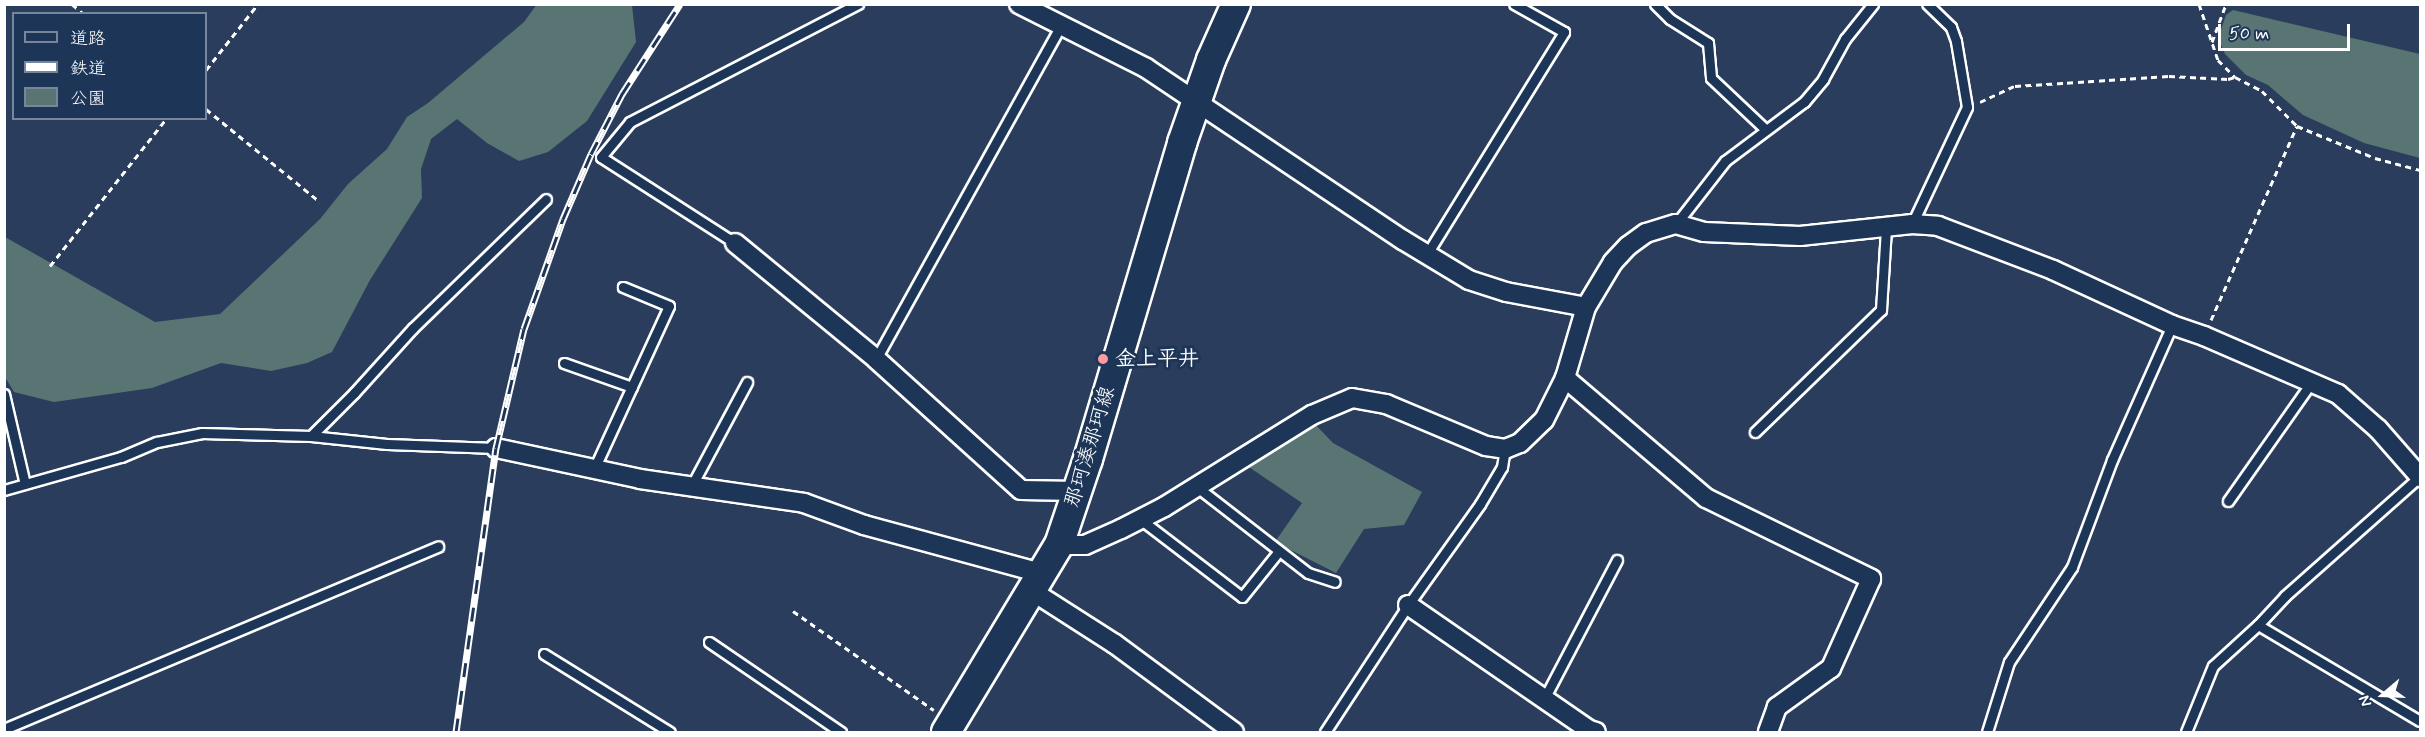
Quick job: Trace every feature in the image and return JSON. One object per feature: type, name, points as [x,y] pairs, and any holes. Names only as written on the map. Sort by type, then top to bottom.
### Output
[{"type":"main road","name":"那珂湊那珂線","points":[[949,728],[1059,545],[1078,491],[1152,238],[1196,103],[1236,4]]},
{"type":"street","points":[[1019,4],[1043,11],[1060,27],[1146,68],[1181,90],[1196,103],[1469,280],[1506,292],[1586,307]]},
{"type":"street","points":[[1059,545],[1085,545],[1140,519],[1197,487],[1312,415],[1352,398],[1386,404],[1462,438],[1505,449],[1520,443],[1544,420],[1564,378],[1586,307],[1613,262],[1628,246],[1646,233],[1676,224],[1704,232],[1800,236],[1886,229],[1912,224],[1938,226],[2053,270],[2172,325],[2204,336],[2338,394],[2378,429],[2420,476]]},
{"type":"street","points":[[735,243],[876,359],[1021,490],[1078,491]]},
{"type":"street","points":[[1564,378],[1706,498],[1870,579],[1831,668],[1777,707],[1768,732]]},
{"type":"street","points":[[496,448],[691,488],[804,503],[1038,582],[1115,644],[1234,732]]},
{"type":"street","points":[[1408,605],[1588,730],[1596,732]]},
{"type":"lane","points":[[735,243],[601,157],[630,122],[858,4]]},
{"type":"lane","points":[[1427,254],[1564,32],[1514,4]]},
{"type":"lane","points":[[1655,4],[1670,19],[1708,43],[1711,78],[1765,129]]},
{"type":"lane","points":[[1676,224],[1725,161],[1804,102],[1823,80],[1845,39],[1873,4]]},
{"type":"lane","points":[[1912,224],[1967,107],[1952,27],[1927,4]]},
{"type":"lane","points":[[876,359],[1060,27]]},
{"type":"lane","points":[[311,436],[413,328],[546,199]]},
{"type":"lane","points":[[1755,432],[1881,310],[1886,229]]},
{"type":"lane","points":[[594,469],[669,306],[623,287]]},
{"type":"lane","points":[[1987,732],[2009,662],[2072,567],[2112,460],[2172,325]]},
{"type":"lane","points":[[564,363],[632,387]]},
{"type":"lane","points":[[691,488],[747,382]]},
{"type":"lane","points":[[2228,501],[2311,383]]},
{"type":"lane","points":[[4,394],[25,484]]},
{"type":"lane","points":[[4,490],[121,457],[157,442],[202,433],[311,436],[387,444],[496,448]]},
{"type":"lane","points":[[1325,732],[1408,605],[1480,504],[1502,467],[1505,449]]},
{"type":"lane","points":[[2186,732],[2212,666],[2258,625],[2284,596],[2420,476]]},
{"type":"lane","points":[[1197,487],[1308,573],[1335,582]]},
{"type":"lane","points":[[1140,519],[1242,597],[1279,551]]},
{"type":"lane","points":[[4,729],[438,547]]},
{"type":"lane","points":[[1544,699],[1617,560]]},
{"type":"lane","points":[[2258,625],[2421,721]]},
{"type":"lane","points":[[709,642],[841,732]]},
{"type":"lane","points":[[544,654],[670,732]]},
{"type":"path","points":[[207,69],[258,4]]},
{"type":"path","points":[[2199,4],[2218,60],[2235,77],[2262,91],[2297,126],[2375,158],[2421,170]]},
{"type":"path","points":[[2212,42],[2226,4]]},
{"type":"path","points":[[1967,107],[2015,86],[2169,76],[2229,79],[2235,77]]},
{"type":"path","points":[[207,110],[320,202]]},
{"type":"path","points":[[50,266],[165,120]]},
{"type":"path","points":[[2204,336],[2297,126]]},
{"type":"path","points":[[793,611],[949,728]]},
{"type":"green space","points":[[537,4],[632,5],[636,42],[587,121],[548,152],[519,161],[487,143],[457,119],[431,139],[421,169],[422,198],[370,280],[332,352],[307,363],[271,371],[221,363],[152,388],[54,402],[14,392],[5,377],[5,237],[155,322],[220,314],[320,219],[348,184],[387,149],[407,117],[428,103],[524,22]]},
{"type":"green space","points":[[2233,10],[2420,54],[2420,158],[2364,143],[2303,115],[2268,85],[2246,75],[2225,54],[2218,38],[2226,15]]},
{"type":"green space","points":[[1311,420],[1333,443],[1422,492],[1404,525],[1364,529],[1336,573],[1275,542],[1302,503],[1243,463]]},
{"type":"railway","points":[[456,732],[496,448],[524,329],[563,219],[591,154],[622,94],[680,4]]},
{"type":"place","name":"金上平井","points":[[1103,359]]}]
